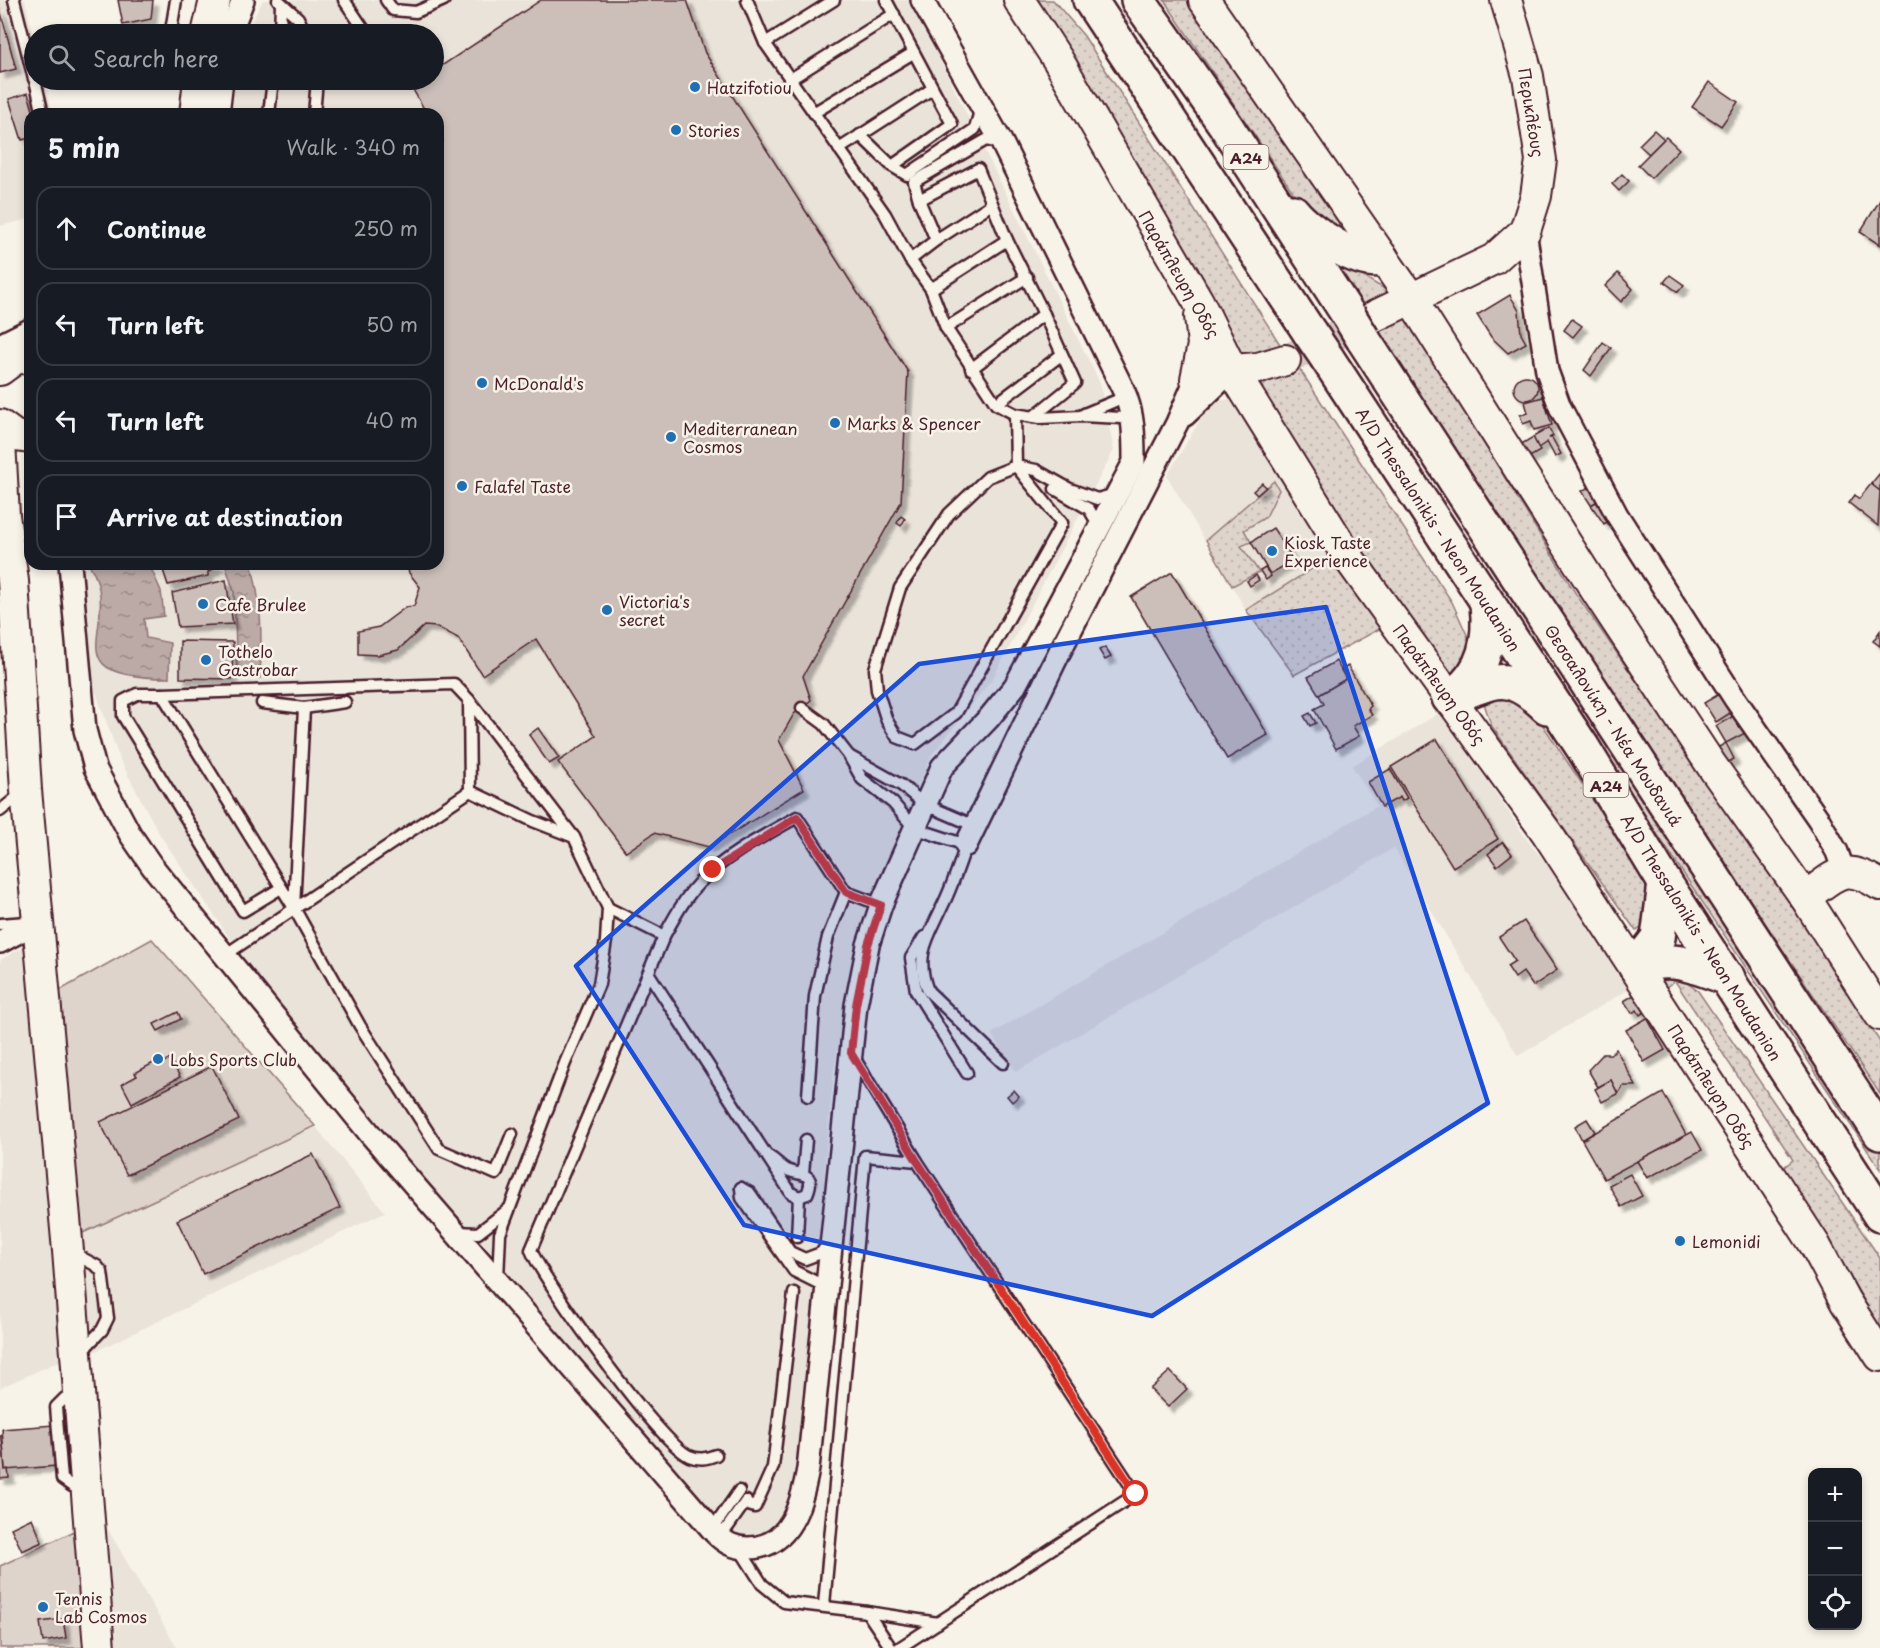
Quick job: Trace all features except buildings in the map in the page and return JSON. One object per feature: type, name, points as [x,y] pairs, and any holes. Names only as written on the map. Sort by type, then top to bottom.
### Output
[{"type":"highway","points":[[1071,0],[1110,49],[1141,76]]},
{"type":"highway","name":"A/D Thessalonikis - Neon Moudanion","points":[[1090,0],[1583,748],[1665,883],[1880,1215]]},
{"type":"highway","name":"Α24","points":[[1138,0],[1362,324]]},
{"type":"highway","points":[[1224,123],[1296,216],[1309,229],[1365,258],[1382,259]]},
{"type":"highway","name":"Θεσσαλονίκη - Νέα Μουδανιά","points":[[1362,324],[1880,1133]]},
{"type":"highway","points":[[1449,698],[1470,682],[1480,665],[1487,645],[1489,625],[1487,604]]},
{"type":"highway","points":[[1449,698],[1487,682],[1506,680],[1536,697],[1583,748]]},
{"type":"highway","points":[[1636,967],[1658,938],[1665,883]]},
{"type":"highway","points":[[1636,967],[1654,962],[1675,961],[1728,978]]},
{"type":"street","points":[[204,0],[205,24]]},
{"type":"street","points":[[70,570],[82,710],[95,768],[118,814],[141,850],[371,1135],[458,1232],[716,1534],[738,1548],[759,1547],[774,1540],[787,1528],[800,1504],[810,1455],[830,1240],[856,1005],[868,945],[881,905],[942,767],[989,718],[1015,686],[1134,462],[1132,409],[1123,389],[1002,143],[922,0]]},
{"type":"street","name":"Παράπλευρη Οδός","points":[[1019,0],[1058,60],[1198,302],[1232,370],[1350,560],[1547,833],[1815,1245],[1845,1301],[1880,1356]]},
{"type":"street","points":[[1204,0],[1412,300],[1597,591],[1712,766],[1805,897],[1880,1015]]},
{"type":"street","name":"Περικλέους","points":[[1506,0],[1528,76],[1541,160],[1536,196],[1525,231]]},
{"type":"street","points":[[214,24],[232,4]]},
{"type":"street","points":[[231,24],[232,4]]},
{"type":"street","points":[[196,108],[198,90]]},
{"type":"street","points":[[219,108],[221,90]]},
{"type":"street","points":[[1362,324],[1494,259],[1525,231]]},
{"type":"street","points":[[1525,231],[1547,371],[1564,416],[1617,515],[1735,699],[1819,820],[1837,852],[1844,872]]},
{"type":"street","points":[[970,836],[1197,379],[1203,345],[1198,302]]},
{"type":"street","points":[[0,345],[24,333]]},
{"type":"street","points":[[0,370],[15,359],[24,358]]},
{"type":"street","points":[[1197,379],[1213,369],[1258,368],[1285,360]]},
{"type":"street","points":[[1177,423],[1232,370]]},
{"type":"street","points":[[14,435],[3,485],[26,790],[76,1356],[79,1487],[99,1648]]},
{"type":"street","points":[[11,568],[13,551],[24,539]]},
{"type":"street","points":[[1805,897],[1844,872],[1859,872],[1880,885]]},
{"type":"street","points":[[0,942],[39,921]]},
{"type":"lane","points":[[14,0],[24,38]]},
{"type":"lane","points":[[172,24],[176,0]]},
{"type":"lane","points":[[232,4],[257,0]]},
{"type":"lane","points":[[344,0],[360,24]]},
{"type":"lane","points":[[386,0],[393,10],[416,12],[429,3],[444,0]]},
{"type":"lane","points":[[765,43],[834,0]]},
{"type":"lane","points":[[886,0],[951,124],[892,166]]},
{"type":"lane","points":[[280,1],[280,24]]},
{"type":"lane","points":[[280,1],[298,18],[301,24]]},
{"type":"lane","points":[[749,1],[765,43],[885,214],[910,260],[930,290],[946,328],[996,404],[1015,414],[1033,417],[1122,418],[1134,424]]},
{"type":"lane","points":[[789,80],[894,14]]},
{"type":"lane","points":[[814,112],[913,53]]},
{"type":"lane","points":[[839,149],[932,89]]},
{"type":"lane","points":[[38,90],[42,108]]},
{"type":"lane","points":[[270,108],[272,90]]},
{"type":"lane","points":[[315,108],[316,90]]},
{"type":"lane","points":[[910,179],[975,129],[982,105]]},
{"type":"lane","points":[[860,135],[892,166],[910,179],[936,240]]},
{"type":"lane","points":[[910,179],[986,140],[1002,143]]},
{"type":"lane","points":[[919,200],[978,169],[1007,240],[1027,277],[1075,383],[1033,417]]},
{"type":"lane","points":[[910,260],[936,240],[992,204]]},
{"type":"lane","points":[[930,290],[1007,240]]},
{"type":"lane","points":[[946,328],[1027,277]]},
{"type":"lane","points":[[971,369],[1044,314]]},
{"type":"lane","points":[[996,404],[1061,355]]},
{"type":"lane","points":[[1081,416],[1120,399],[1123,389]]},
{"type":"lane","points":[[1015,414],[1016,466],[1062,523],[956,713],[915,744],[897,737],[887,721],[877,690],[875,669],[900,588],[950,514],[988,477],[1016,466],[1036,470],[1070,489],[1097,499],[1116,494]]},
{"type":"lane","points":[[1016,466],[1089,510],[1099,526]]},
{"type":"lane","points":[[281,888],[243,912],[123,716],[123,701],[137,694],[454,684],[469,700],[574,837],[608,908],[606,940],[598,984],[565,1063],[500,1234],[499,1282]]},
{"type":"lane","points":[[162,694],[294,908],[324,966],[439,1149],[496,1174],[512,1134]]},
{"type":"lane","points":[[469,700],[470,791]]},
{"type":"lane","points":[[262,703],[304,708],[345,702]]},
{"type":"lane","points":[[294,908],[304,708]]},
{"type":"lane","points":[[801,708],[824,724],[849,756],[862,779],[893,802],[914,828],[970,836]]},
{"type":"lane","points":[[849,756],[901,785],[970,836]]},
{"type":"lane","points":[[0,811],[26,790]]},
{"type":"lane","points":[[225,955],[470,791]]},
{"type":"lane","points":[[470,791],[533,821],[574,837]]},
{"type":"lane","points":[[716,1455],[699,1459],[688,1456],[662,1434],[580,1327],[531,1250],[664,936],[688,896],[702,880],[760,838],[797,817],[846,892],[881,905]]},
{"type":"lane","points":[[967,1073],[916,991],[911,958],[941,910],[970,836]]},
{"type":"lane","points":[[808,1096],[815,996],[828,937],[846,892]]},
{"type":"lane","points":[[608,908],[664,936]]},
{"type":"lane","points":[[0,924],[39,921]]},
{"type":"lane","points":[[929,929],[924,946],[922,976],[928,991],[1003,1063]]},
{"type":"lane","points":[[649,974],[766,1155],[791,1192],[799,1197]]},
{"type":"lane","points":[[851,1053],[917,1161],[1136,1494],[900,1648]]},
{"type":"lane","points":[[803,1173],[806,1140]]},
{"type":"lane","points":[[766,1155],[784,1169],[803,1173],[809,1178],[810,1187],[807,1194],[799,1197]]},
{"type":"lane","points":[[824,1605],[865,1156],[917,1161]]},
{"type":"lane","points":[[826,1287],[794,1271],[742,1198],[741,1188],[750,1193],[790,1252],[805,1259],[821,1253],[830,1240]]},
{"type":"lane","points":[[797,1237],[799,1197]]},
{"type":"lane","points":[[458,1232],[478,1233],[509,1208]]},
{"type":"lane","points":[[716,1534],[747,1503],[755,1507],[772,1467],[794,1293]]},
{"type":"lane","points":[[64,1398],[56,1407],[62,1479],[79,1487]]},
{"type":"lane","points":[[716,1534],[739,1491]]},
{"type":"lane","points":[[738,1548],[762,1584],[784,1602],[824,1605],[938,1623]]},
{"type":"lane","points":[[867,1612],[891,1648]]},
{"type":"highlighted area","points":[[1326,607],[1488,1103],[1152,1316],[744,1225],[576,966],[919,664]]},
{"type":"shaded area","points":[[0,0],[25,0],[31,24],[24,24],[24,90],[47,90],[52,108],[24,108],[24,220],[0,226]]},
{"type":"shaded area","name":"Mediterranean Cosmos","points":[[263,0],[910,0],[1100,383],[1114,450],[993,678],[931,756],[855,941],[834,1070],[825,1161],[812,1484],[749,1557],[384,1166],[160,835],[120,760],[91,679],[86,655],[81,570],[444,570],[444,108],[232,108],[235,90],[444,90],[444,24],[250,24]]},
{"type":"shaded area","points":[[1029,0],[1053,0],[1084,36],[1283,349],[1248,357],[1234,346]]},
{"type":"shaded area","points":[[1164,0],[1195,0],[1365,247],[1311,219]]},
{"type":"shaded area","points":[[1323,259],[1350,269],[1390,292],[1360,318]]},
{"type":"shaded area","points":[[1406,316],[1576,594],[1813,937],[1880,1042],[1880,1094],[1633,727],[1373,330]]},
{"type":"shaded area","points":[[1293,359],[1452,602],[1468,637],[1473,660],[1454,674],[1442,668],[1360,556],[1260,389],[1267,382],[1279,377]]},
{"type":"shaded area","points":[[1230,399],[1246,407],[1334,555],[1246,610],[1167,476],[1210,403]]},
{"type":"shaded area","points":[[1274,481],[1279,490],[1266,517],[1244,530],[1251,542],[1241,546],[1259,572],[1232,586],[1206,540]]},
{"type":"shaded area","points":[[1334,555],[1385,626],[1294,675],[1246,610]]},
{"type":"shaded area","points":[[1492,687],[1529,704],[1657,897],[1656,920],[1636,931],[1491,725],[1483,700]]},
{"type":"shaded area","points":[[1441,712],[1528,841],[1641,982],[1518,1056],[1394,848],[1016,1072],[991,1034],[1377,806],[1352,766]]},
{"type":"shaded area","points":[[1602,733],[1880,1151],[1880,1169],[1594,739]]},
{"type":"shaded area","name":"Lobs Sports Club","points":[[152,939],[315,1126],[74,1237],[55,993]]},
{"type":"shaded area","points":[[33,942],[68,1357],[0,1388],[0,960]]},
{"type":"shaded area","points":[[1671,971],[1698,991],[1880,1258],[1880,1329],[1836,1252],[1780,1170],[1793,1160],[1675,981],[1663,989],[1657,976]]},
{"type":"shaded area","points":[[315,1126],[385,1212],[92,1353],[87,1359],[74,1237]]},
{"type":"shaded area","points":[[96,1509],[177,1648],[106,1648]]},
{"type":"shaded area","name":"Tennis Lab Cosmos","points":[[81,1528],[90,1648],[0,1648],[0,1566]]},
{"type":"water","points":[[92,570],[152,570],[161,591],[164,616],[144,619],[146,638],[170,643],[169,678],[131,676],[109,669],[99,658],[97,644],[99,586]]},
{"type":"water","points":[[227,570],[252,570],[260,620],[260,678],[237,678],[234,592]]},
{"type":"tunnel","points":[[1285,360],[1375,316]]},
{"type":"place","name":"Hatzifotiou","points":[[695,87]]},
{"type":"place","name":"Stories","points":[[676,130]]},
{"type":"place","name":"McDonald's","points":[[482,383]]},
{"type":"place","name":"Marks & Spencer","points":[[835,423]]},
{"type":"place","name":"Mediterranean Cosmos","points":[[671,437]]},
{"type":"place","name":"Falafel Taste","points":[[462,486]]},
{"type":"place","name":"Kiosk Taste Experience","points":[[1272,551]]},
{"type":"place","name":"Cafe Brulee","points":[[203,604]]},
{"type":"place","name":"Victoria's secret","points":[[607,610]]},
{"type":"place","name":"Tothelo Gastrobar","points":[[206,660]]},
{"type":"place","name":"Lobs Sports Club","points":[[158,1059]]},
{"type":"place","name":"Lemonidi","points":[[1680,1241]]},
{"type":"place","name":"Tennis Lab Cosmos","points":[[43,1607]]},
{"type":"route","points":[[713,870],[760,838],[797,817],[846,892],[881,905],[868,945],[856,1005],[851,1053],[917,1161],[1136,1494]]}]
